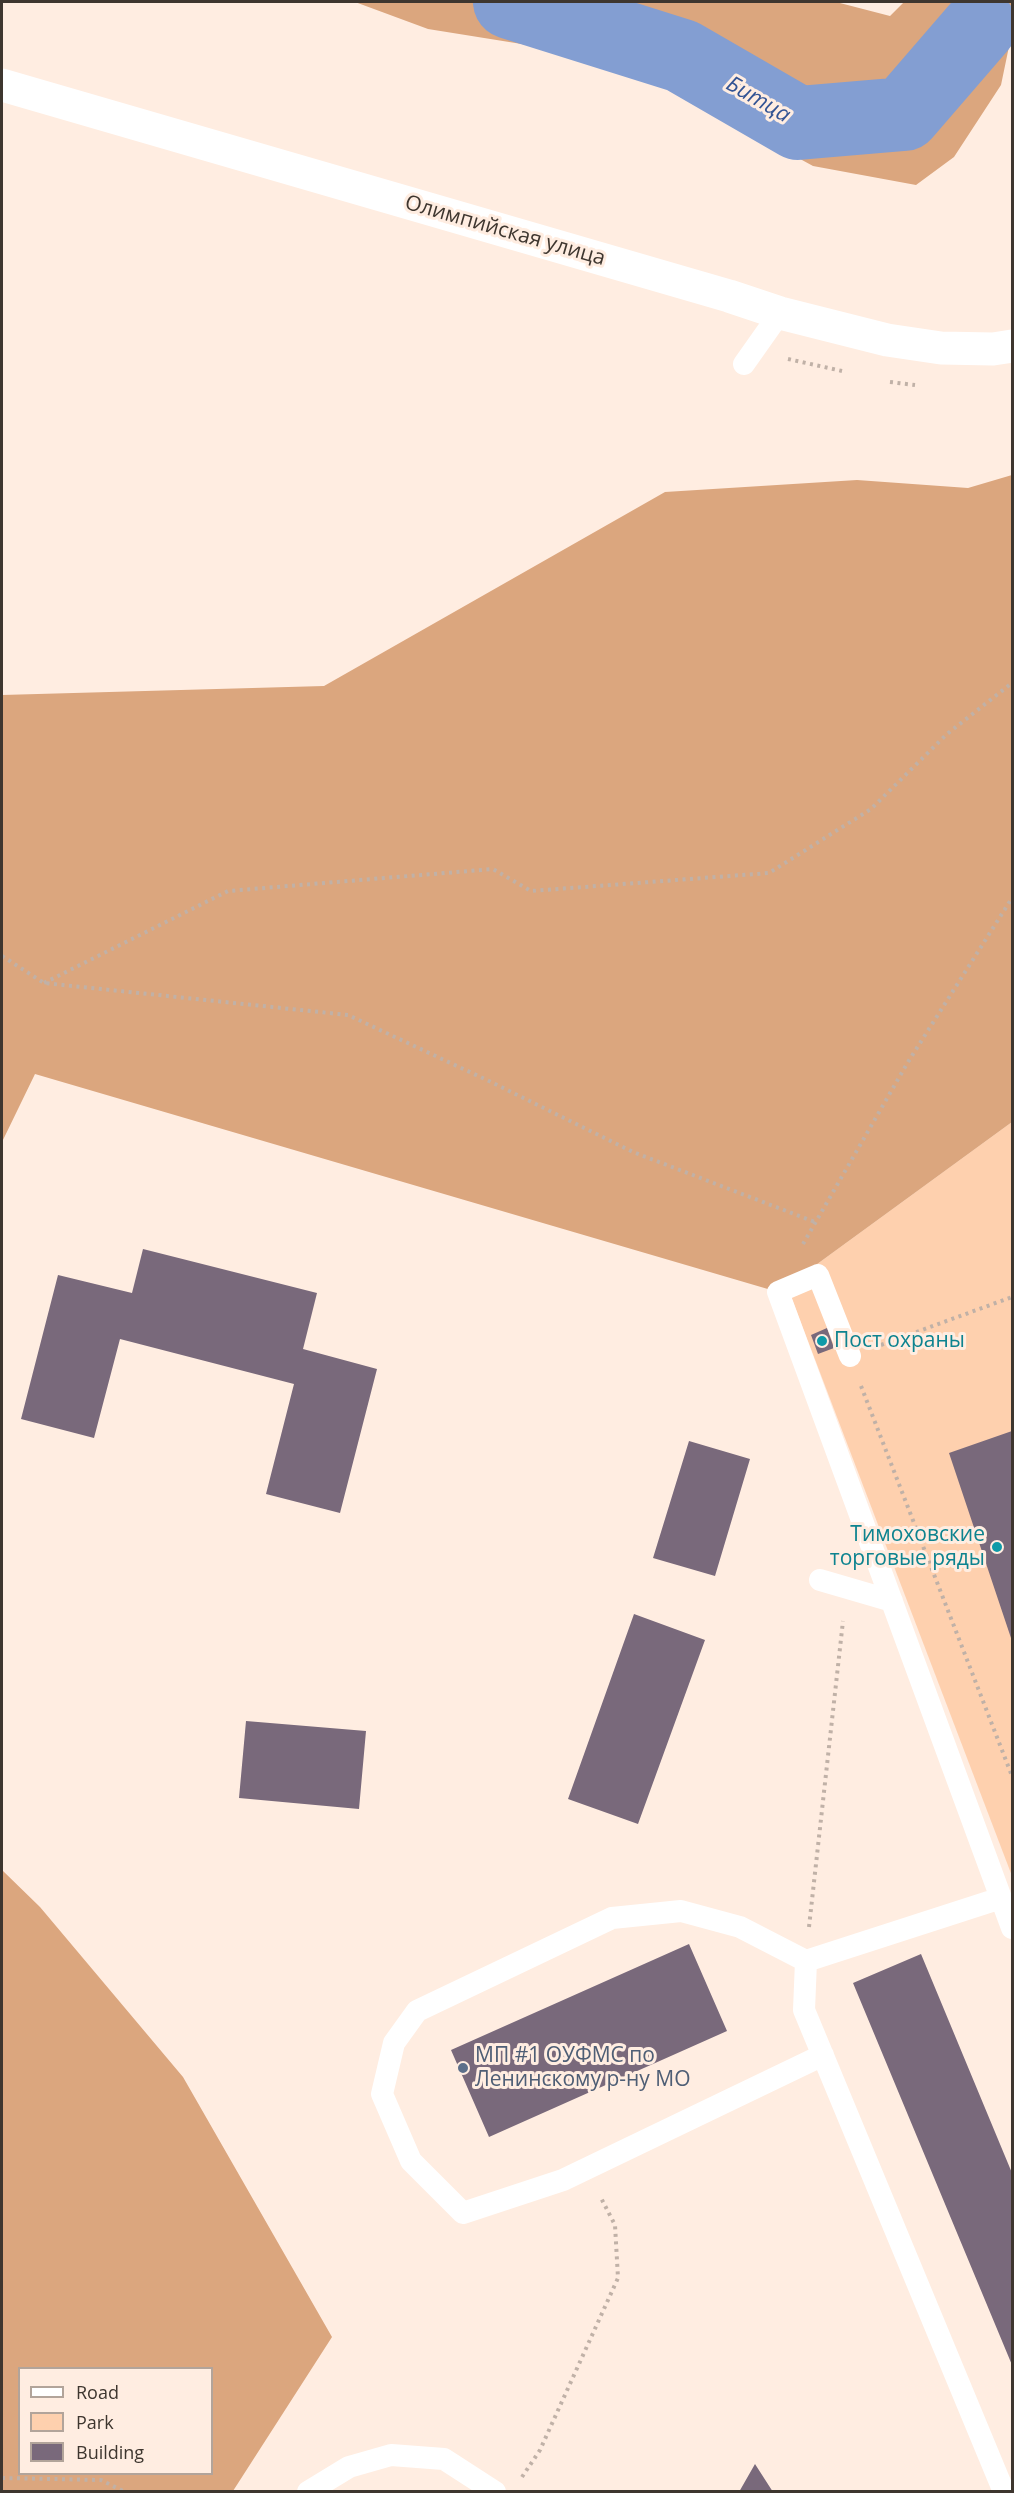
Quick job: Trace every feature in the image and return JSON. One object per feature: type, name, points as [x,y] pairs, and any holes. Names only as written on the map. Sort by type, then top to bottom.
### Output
[{"type":"street","name":"Олимпийская улица","points":[[2,85],[729,296],[780,313],[887,340],[940,348],[993,349],[1012,346]]},
{"type":"lane","points":[[744,364],[780,313]]},
{"type":"lane","points":[[850,1356],[818,1275],[778,1292],[1012,1928]]},
{"type":"lane","points":[[820,1580],[892,1601]]},
{"type":"lane","points":[[823,2055],[563,2180],[463,2213],[411,2161],[382,2094],[394,2043],[417,2011],[612,1918],[681,1911],[740,1927],[806,1961],[1002,1898]]},
{"type":"lane","points":[[806,1961],[804,2010],[1004,2492]]},
{"type":"lane","points":[[308,2492],[349,2467],[391,2455],[444,2459],[495,2492]]},
{"type":"path","points":[[44,983],[228,891],[493,869],[531,891],[769,873],[871,809],[947,734],[1012,683]]},
{"type":"path","points":[[778,1292],[815,1222],[908,1062],[1012,898]]},
{"type":"path","points":[[2,956],[44,983],[348,1016],[489,1081],[633,1152],[815,1222]]},
{"type":"path","points":[[1012,1298],[850,1356],[1012,1776]]},
{"type":"path","points":[[806,1961],[846,1587]]},
{"type":"path","points":[[518,2483],[540,2450],[618,2278],[615,2225],[587,2168]]},
{"type":"path","points":[[2,2478],[101,2480],[125,2492]]},
{"type":"green space","points":[[1012,1122],[1012,1876],[787,1286]]},
{"type":"shaded area","points":[[355,2],[836,2],[890,16],[904,2],[1012,2],[1012,32],[1001,85],[954,157],[916,185],[813,166],[747,130],[699,92],[584,54],[428,29]]},
{"type":"shaded area","points":[[1012,475],[1012,1122],[778,1292],[35,1074],[2,1142],[2,695],[324,686],[665,492],[857,480],[968,488]]},
{"type":"shaded area","points":[[2,1870],[40,1907],[183,2077],[332,2337],[233,2491],[2,2491]]},
{"type":"building","points":[[143,1249],[317,1293],[303,1349],[377,1369],[340,1513],[266,1494],[294,1384],[120,1339],[94,1438],[21,1419],[58,1275],[132,1293]]},
{"type":"building","name":"Пост охраны","points":[[827,1328],[834,1348],[818,1354],[811,1335]]},
{"type":"building","name":"Тимоховские торговые ряды","points":[[1012,1431],[1012,1641],[949,1453]]},
{"type":"building","points":[[689,1441],[750,1459],[715,1576],[653,1558]]},
{"type":"building","points":[[634,1614],[705,1640],[638,1824],[568,1799]]},
{"type":"building","points":[[246,1721],[366,1731],[359,1809],[239,1798]]},
{"type":"building","points":[[689,1944],[727,2031],[489,2137],[451,2050]]},
{"type":"building","points":[[921,1954],[1012,2173],[1012,2365],[853,1983]]},
{"type":"building","points":[[755,2464],[773,2492],[739,2492]]},
{"type":"waterway","name":"Битца","points":[[510,2],[682,56],[798,123],[904,114],[980,26]]},
{"type":"place","name":"Пост охраны","points":[[822,1341]]},
{"type":"place","name":"Тимоховские торговые ряды","points":[[997,1547]]},
{"type":"place","name":"МП #1 ОУФМС по Ленинскому р-ну МО","points":[[463,2068]]}]
